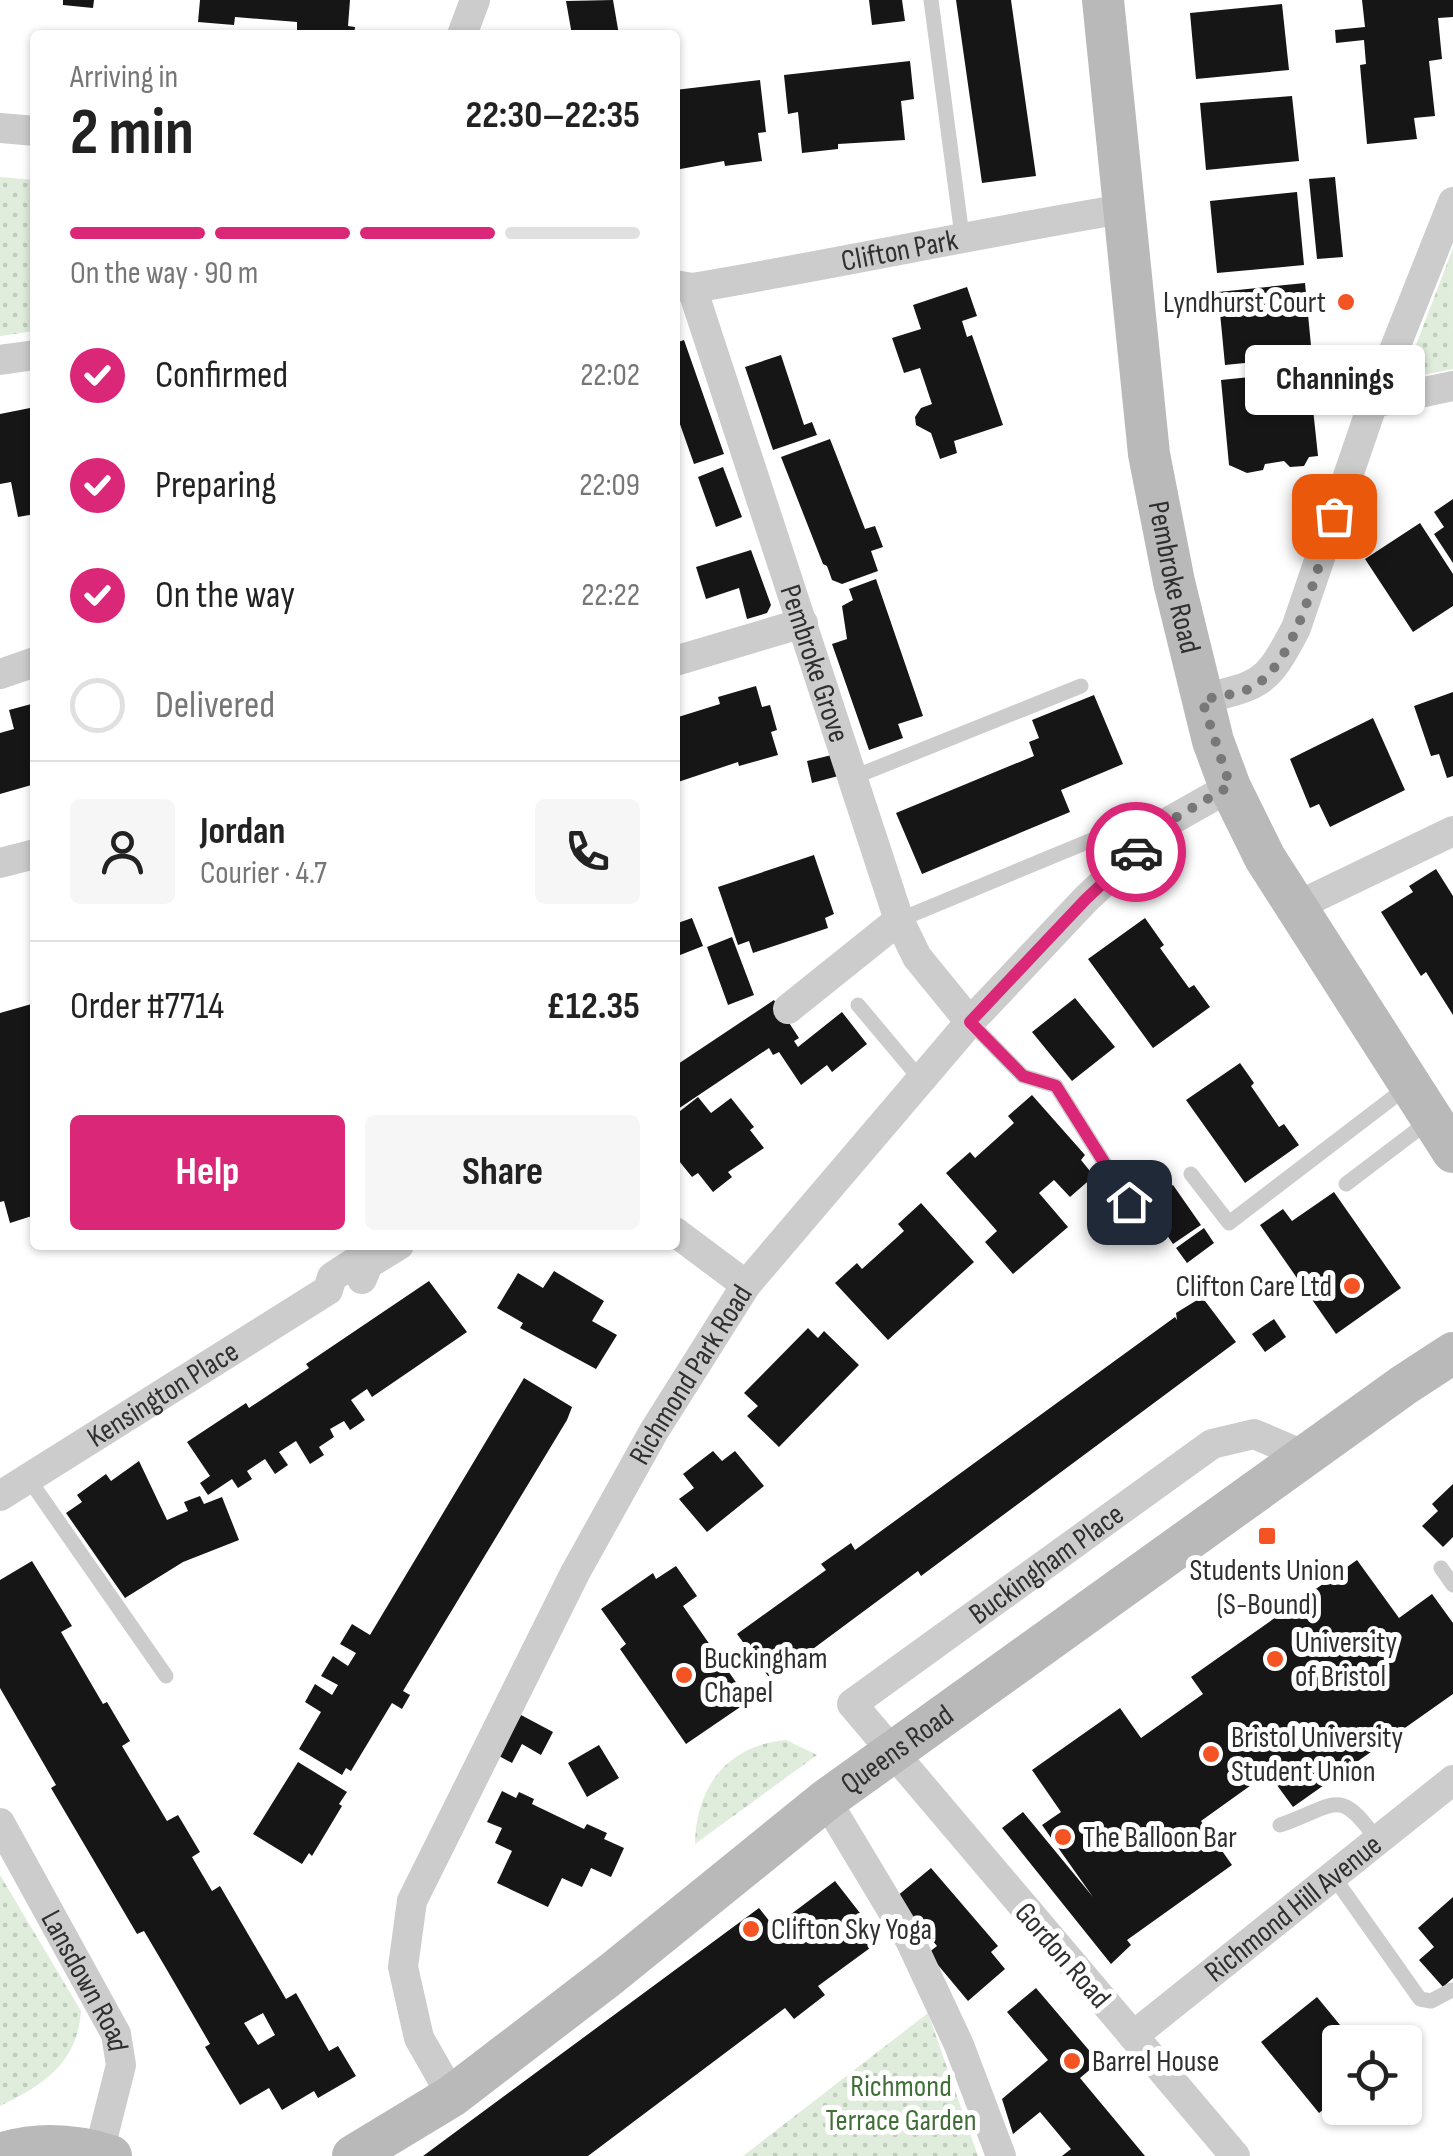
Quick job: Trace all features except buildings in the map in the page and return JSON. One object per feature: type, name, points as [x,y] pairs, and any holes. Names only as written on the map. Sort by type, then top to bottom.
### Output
[{"type":"main road","name":"Pembroke Road","points":[[1103,0],[1149,454],[1202,700],[1230,786],[1265,858],[1432,1118]]},
{"type":"main road","name":"Queens Road","points":[[353,2156],[452,2096],[826,1800],[1453,1354]]},
{"type":"main road","points":[[0,2154],[26,2146],[54,2145],[105,2154]]},
{"type":"street","points":[[464,30],[476,0]]},
{"type":"street","points":[[0,128],[30,131]]},
{"type":"street","points":[[1202,700],[1254,687],[1280,659],[1296,628],[1373,402],[1453,202]]},
{"type":"street","name":"Clifton Park","points":[[684,286],[826,265],[962,236],[1122,209]]},
{"type":"street","name":"Pembroke Grove","points":[[684,286],[854,777],[899,920],[918,957],[970,1022]]},
{"type":"street","points":[[0,360],[30,356]]},
{"type":"street","points":[[1373,402],[1453,386]]},
{"type":"street","points":[[680,660],[802,624]]},
{"type":"street","points":[[0,674],[30,664]]},
{"type":"street","name":"Richmond Park Road","points":[[452,2096],[419,2038],[403,1967],[412,1902],[576,1573],[654,1431],[746,1286],[970,1022],[1086,899],[1168,822],[1230,786]]},
{"type":"street","points":[[1298,906],[1453,831]]},
{"type":"street","points":[[0,863],[30,855]]},
{"type":"street","points":[[788,1009],[899,920]]},
{"type":"street","points":[[680,1236],[746,1286]]},
{"type":"street","name":"Kensington Place","points":[[0,1496],[328,1290],[332,1277],[367,1257]]},
{"type":"street","name":"Buckingham Place","points":[[892,1753],[852,1704],[1212,1444],[1254,1434],[1308,1457]]},
{"type":"street","name":"Gordon Road","points":[[892,1753],[1235,2156]]},
{"type":"street","name":"Richmond Hill Avenue","points":[[1134,2036],[1453,1780]]},
{"type":"street","points":[[826,1800],[910,1940],[960,2046],[1002,2156]]},
{"type":"street","name":"Lansdown Road","points":[[0,1822],[116,2034],[121,2065],[105,2154]]},
{"type":"lane","points":[[931,0],[962,236]]},
{"type":"lane","points":[[854,777],[1081,686]]},
{"type":"lane","points":[[899,920],[1104,835]]},
{"type":"lane","points":[[858,1005],[921,1080]]},
{"type":"lane","points":[[970,1022],[1023,1076],[1056,1086],[1129,1202]]},
{"type":"lane","points":[[1191,1174],[1228,1223],[1432,1118]]},
{"type":"lane","points":[[1346,1184],[1432,1118]]},
{"type":"lane","points":[[28,1478],[166,1676]]},
{"type":"lane","points":[[1441,1568],[1453,1585]]},
{"type":"lane","points":[[1280,1826],[1344,1804],[1356,1810],[1378,1840]]},
{"type":"lane","points":[[1333,1876],[1420,1999],[1431,2001],[1452,1990]]},
{"type":"green space","points":[[0,177],[30,180],[30,332],[0,336]]},
{"type":"green space","points":[[1453,248],[1453,369],[1403,379]]},
{"type":"green space","points":[[786,1740],[817,1755],[695,1844],[701,1804],[719,1772],[747,1750]]},
{"type":"green space","points":[[0,1875],[81,2011],[73,2045],[65,2059],[43,2081],[0,2106]]},
{"type":"green space","name":"Richmond Terrace Garden","points":[[928,2013],[978,2156],[743,2156]]},
{"type":"way so far","points":[[1136,852],[1168,822],[1230,786],[1202,700],[1254,687],[1280,659],[1296,628],[1334,516]]},
{"type":"place","name":"Lyndhurst Court","points":[[1346,302]]},
{"type":"place","name":"Channings","points":[[1334,516]]},
{"type":"place","name":"Clifton Care Ltd","points":[[1352,1286]]},
{"type":"place","name":"Students Union (S-Bound)","points":[[1267,1536]]},
{"type":"place","name":"University of Bristol","points":[[1275,1659]]},
{"type":"place","name":"Buckingham Chapel","points":[[684,1675]]},
{"type":"place","name":"Bristol University Student Union","points":[[1211,1754]]},
{"type":"place","name":"The Balloon Bar","points":[[1063,1837]]},
{"type":"place","name":"Clifton Sky Yoga","points":[[751,1929]]},
{"type":"place","name":"Barrel House","points":[[1072,2061]]},
{"type":"route","points":[[1129,1202],[1056,1086],[1023,1076],[970,1022],[1136,852]]}]
